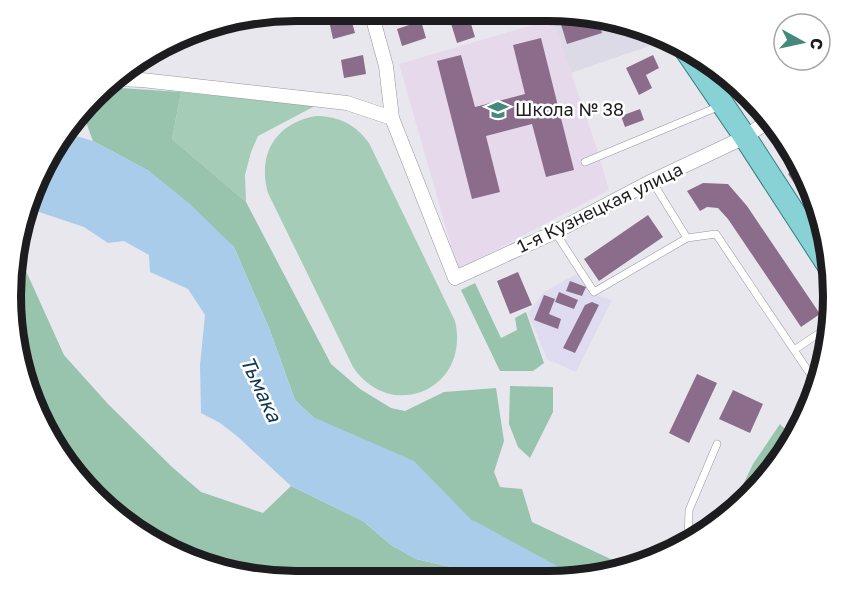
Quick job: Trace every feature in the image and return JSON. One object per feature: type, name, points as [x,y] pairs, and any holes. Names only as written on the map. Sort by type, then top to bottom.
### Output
[{"type":"main road","points":[[695,63],[820,252]]},
{"type":"street","points":[[127,79],[347,103],[392,118],[386,66],[374,21]]},
{"type":"street","name":"1-я Кузнецкая улица","points":[[392,118],[455,278],[555,232],[652,181],[745,137],[763,125]]},
{"type":"lane","points":[[585,162],[723,105]]},
{"type":"lane","points":[[652,181],[687,238]]},
{"type":"lane","points":[[555,232],[594,292],[687,238],[716,234],[811,375]]},
{"type":"lane","points":[[794,350],[821,332]]},
{"type":"lane","points":[[688,533],[689,510],[717,444]]},
{"type":"shaded area","name":"Школа № 38","points":[[546,21],[554,21],[609,190],[458,270],[399,64]]},
{"type":"shaded area","points":[[553,21],[602,26],[657,43],[571,73]]},
{"type":"shaded area","points":[[716,79],[743,103],[735,107]]},
{"type":"shaded area","points":[[580,272],[594,294],[612,300],[576,372],[547,359],[528,313],[544,292]]},
{"type":"green space","points":[[117,88],[181,92],[172,139],[246,202],[331,364],[360,389],[391,408],[405,411],[444,392],[496,388],[504,441],[494,472],[500,487],[522,489],[532,522],[618,562],[584,569],[557,571],[532,565],[495,544],[455,504],[313,417],[295,400],[269,328],[234,247],[149,171],[93,141],[85,120]]},
{"type":"green space","points":[[181,92],[315,106],[258,136],[245,175],[246,202],[172,139]]},
{"type":"green space","points":[[316,116],[346,123],[358,131],[369,143],[455,321],[457,345],[451,364],[440,380],[425,390],[407,395],[388,393],[369,384],[353,367],[268,193],[265,166],[273,142],[290,126]]},
{"type":"green space","points":[[23,268],[64,355],[108,404],[201,492],[263,513],[291,486],[363,521],[391,545],[416,559],[466,571],[260,569],[225,562],[191,550],[143,525],[115,503],[89,477],[67,449],[49,418],[26,350],[21,296]]},
{"type":"green space","points":[[475,283],[501,338],[517,330],[515,318],[526,312],[544,363],[533,371],[500,371],[461,290]]},
{"type":"green space","points":[[510,386],[553,387],[553,412],[530,458],[518,447],[509,424]]},
{"type":"green space","points":[[780,424],[787,431],[786,434],[755,477],[739,493],[753,464]]},
{"type":"water","points":[[73,135],[93,141],[149,171],[190,204],[234,247],[269,328],[295,400],[313,417],[414,461],[495,544],[532,565],[557,571],[466,571],[416,559],[391,545],[363,521],[291,486],[238,437],[220,423],[201,413],[200,365],[205,315],[188,289],[150,272],[149,255],[124,241],[108,243],[84,227],[35,211],[49,174]]},
{"type":"building","points":[[329,21],[352,21],[355,33],[333,39]]},
{"type":"building","points":[[421,21],[426,38],[402,46],[397,29]]},
{"type":"building","points":[[450,21],[470,21],[475,37],[457,43]]},
{"type":"building","points":[[560,22],[600,26],[602,33],[567,44]]},
{"type":"building","points":[[541,38],[574,170],[546,177],[532,124],[486,136],[500,192],[472,199],[437,61],[461,55],[475,107],[525,94],[513,45]]},
{"type":"building","points":[[363,55],[366,74],[344,78],[341,60]]},
{"type":"building","points":[[653,55],[659,68],[646,75],[652,88],[639,95],[626,68]]},
{"type":"building","points":[[640,109],[644,120],[625,127],[621,116]]},
{"type":"building","points":[[793,171],[805,198],[788,174]]},
{"type":"building","points":[[703,183],[728,184],[747,206],[820,314],[801,327],[728,219],[718,208],[707,207],[700,211],[687,191]]},
{"type":"building","points":[[648,215],[663,237],[599,281],[584,259]]},
{"type":"building","points":[[518,272],[532,305],[510,314],[497,281]]},
{"type":"building","points":[[570,281],[586,287],[582,296],[566,291]]},
{"type":"building","points":[[559,292],[578,300],[574,309],[555,302]]},
{"type":"building","points":[[544,295],[555,299],[549,314],[561,319],[558,329],[534,320]]},
{"type":"building","points":[[592,302],[599,305],[575,353],[563,348],[585,305]]},
{"type":"building","points":[[697,374],[717,383],[689,443],[669,433]]},
{"type":"building","points":[[733,390],[763,404],[750,433],[719,419]]},
{"type":"waterway","name":"Тьмака","points":[[471,531],[544,571]]},
{"type":"place","name":"Школа № 38","points":[[498,110]]}]
